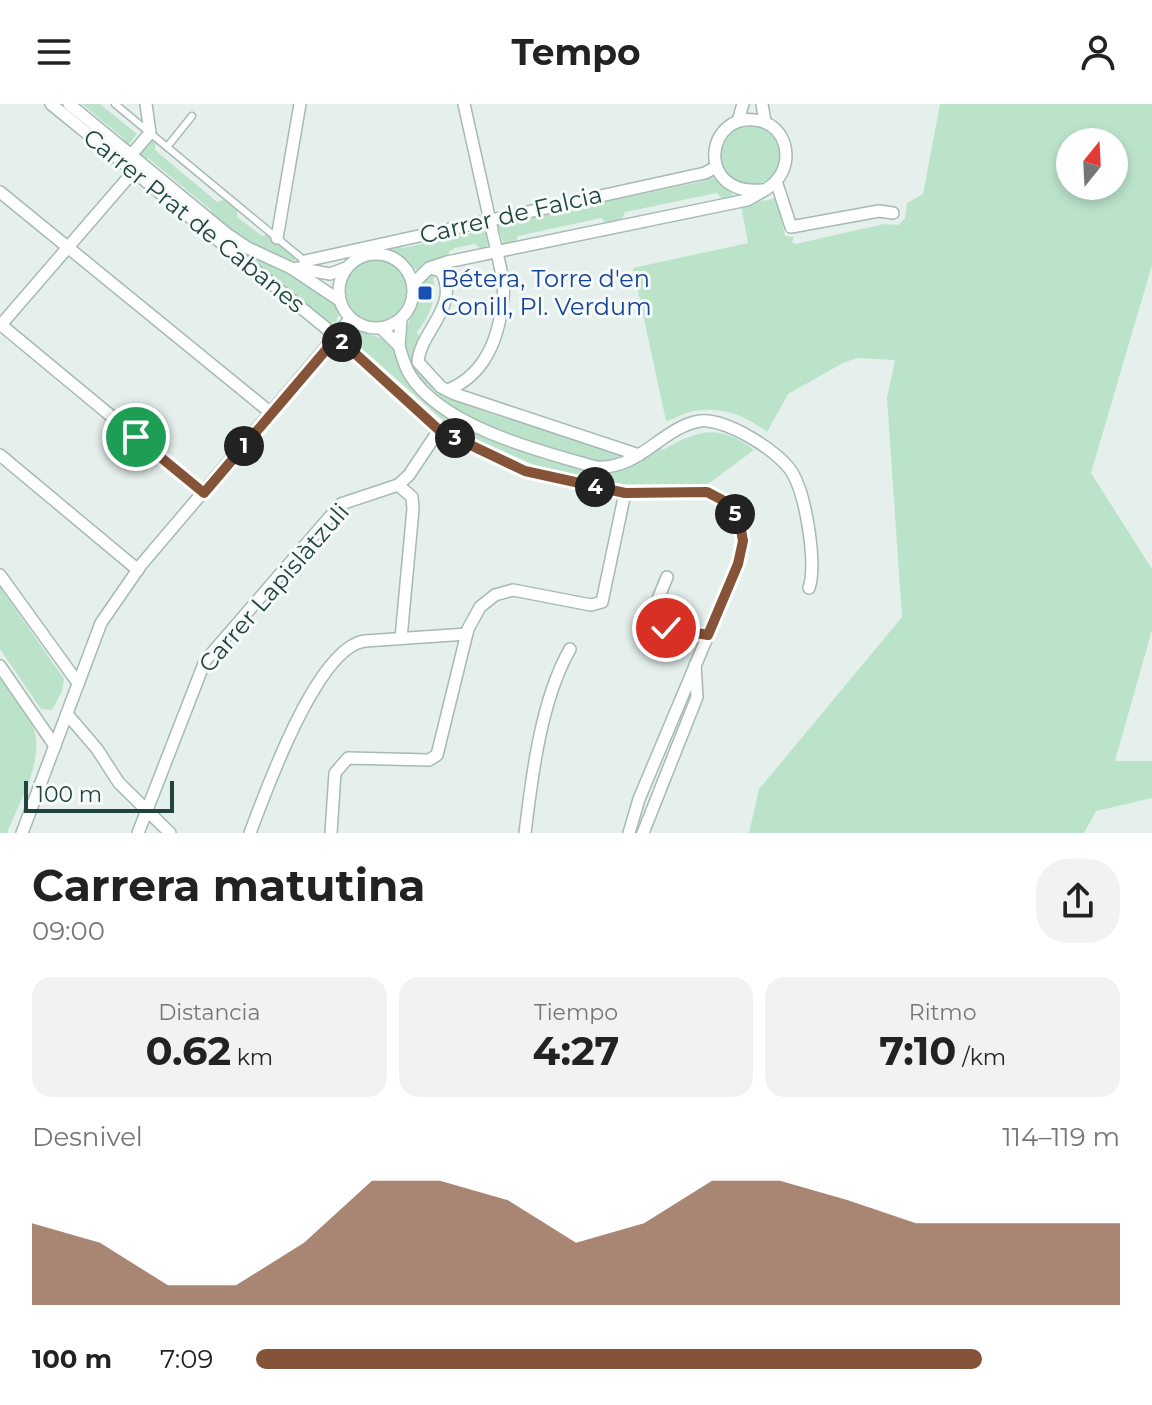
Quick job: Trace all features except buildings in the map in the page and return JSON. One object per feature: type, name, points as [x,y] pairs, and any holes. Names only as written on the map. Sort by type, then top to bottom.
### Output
[{"type":"street","name":"Carrer Prat de Cabanes","points":[[51,104],[337,337],[439,430],[525,471],[625,493],[707,492],[728,503],[739,519],[743,541],[738,564],[708,635]]},
{"type":"street","points":[[69,104],[227,234],[248,248],[291,268],[339,300]]},
{"type":"street","points":[[131,155],[150,133],[146,104]]},
{"type":"street","points":[[277,238],[300,104]]},
{"type":"street","points":[[448,390],[465,383],[488,353],[503,310],[504,284],[464,104]]},
{"type":"street","points":[[738,121],[743,104]]},
{"type":"street","points":[[762,104],[765,122]]},
{"type":"street","points":[[738,121],[765,122],[782,137],[786,147],[786,163],[776,181],[762,190],[738,190],[720,177],[714,150],[717,141],[723,131],[738,121]]},
{"type":"street","name":"Carrer de Falcia","points":[[305,261],[489,218],[705,173],[716,167]]},
{"type":"street","points":[[133,172],[0,325],[204,493]]},
{"type":"street","points":[[776,181],[791,227],[879,211],[893,213]]},
{"type":"street","name":"Carrer de Falcia","points":[[413,284],[429,268],[747,200],[762,190]]},
{"type":"street","points":[[0,192],[271,413]]},
{"type":"street","points":[[291,268],[330,274],[367,255],[391,257],[401,263],[413,284],[412,304],[401,320],[399,346],[409,374],[421,388],[467,423],[493,434],[596,467],[612,468],[701,421],[726,424],[784,462],[793,473],[811,541],[814,573],[809,588]]},
{"type":"street","points":[[347,267],[338,288],[339,300],[350,319],[370,328],[381,328],[401,320]]},
{"type":"street","points":[[429,268],[441,271],[446,292],[444,307],[419,349],[418,362],[441,387],[639,455]]},
{"type":"street","points":[[22,833],[101,623],[138,570],[350,319]]},
{"type":"street","points":[[381,328],[399,346]]},
{"type":"street","points":[[401,638],[413,509],[412,497],[398,485],[409,475],[439,430]]},
{"type":"street","points":[[0,455],[138,570]]},
{"type":"street","name":"Carrer Lapislàtzuli","points":[[138,833],[205,661],[341,504],[398,485]]},
{"type":"street","points":[[331,833],[335,773],[348,758],[429,760],[437,755],[471,620],[480,607],[495,595],[513,590],[591,605],[602,602],[625,493]]},
{"type":"street","points":[[0,575],[78,683]]},
{"type":"street","points":[[629,833],[639,799],[708,635],[657,624],[652,614],[667,577]]},
{"type":"street","points":[[250,833],[285,741],[323,677],[354,642],[467,634]]},
{"type":"street","points":[[525,833],[535,759],[560,666],[570,649]]},
{"type":"street","points":[[643,833],[697,697],[695,665]]},
{"type":"street","points":[[0,666],[55,746]]},
{"type":"street","points":[[67,714],[97,749],[119,783],[170,833]]},
{"type":"lane","points":[[115,104],[318,272]]},
{"type":"lane","points":[[167,147],[192,116]]},
{"type":"green space","points":[[56,104],[64,104],[246,253],[289,272],[329,295],[339,313],[336,322],[324,320]]},
{"type":"green space","points":[[82,104],[100,104],[137,134],[126,144],[123,138]]},
{"type":"green space","points":[[940,104],[1152,104],[1152,265],[1091,473],[1152,569],[1152,630],[1115,761],[1152,761],[1152,798],[1096,811],[1084,833],[749,833],[759,789],[902,617],[887,398],[895,360],[857,358],[843,363],[788,394],[767,432],[738,415],[717,410],[695,411],[666,421],[633,268],[748,243],[741,205],[777,198],[785,236],[794,237],[792,242],[795,244],[884,224],[898,225],[905,218],[907,203],[923,194]]},
{"type":"green space","points":[[750,123],[762,125],[772,132],[779,142],[779,166],[772,176],[762,183],[750,185],[738,183],[728,176],[721,166],[719,154],[721,142],[728,132],[738,125]]},
{"type":"green space","points":[[152,138],[156,141],[155,150],[217,202],[226,199],[238,209],[237,217],[262,236],[269,234],[295,255],[295,260],[290,262],[243,240],[148,158],[144,160],[138,155]]},
{"type":"green space","points":[[708,173],[735,196],[722,199],[717,193],[625,212],[621,221],[607,224],[601,218],[518,236],[515,244],[504,245],[497,223],[508,216],[514,222],[584,207],[586,199],[602,195],[604,202],[704,181]]},
{"type":"green space","points":[[475,225],[486,228],[489,242],[486,247],[481,249],[475,244],[455,248],[448,256],[430,261],[417,270],[385,247],[396,242],[402,248],[472,233]]},
{"type":"green space","points":[[375,258],[393,264],[401,272],[407,290],[401,308],[393,316],[375,322],[357,316],[349,308],[343,290],[349,272],[357,264]]},
{"type":"green space","points":[[433,270],[439,274],[433,278],[433,300],[426,320],[417,332],[420,338],[415,350],[416,361],[422,371],[443,386],[478,403],[481,410],[604,450],[611,445],[622,450],[621,457],[611,461],[587,459],[483,425],[455,410],[417,376],[406,350],[405,335],[421,282]]},
{"type":"green space","points":[[359,330],[385,340],[409,382],[457,423],[478,433],[594,470],[660,446],[663,450],[687,437],[709,432],[731,436],[754,450],[708,484],[623,484],[539,467],[453,429],[351,339],[353,331]]},
{"type":"green space","points":[[0,587],[64,679],[62,691],[52,710],[41,709],[0,649]]},
{"type":"green space","points":[[0,674],[31,721],[36,749],[30,778],[7,833],[0,833]]},
{"type":"place","name":"Bétera, Torre d'en Conill, Pl. Verdum","points":[[425,293]]},
{"type":"route","points":[[136,437],[204,493],[337,337],[439,430],[525,471],[625,493],[707,492],[728,503],[739,519],[743,541],[738,564],[708,635],[666,628]]}]
